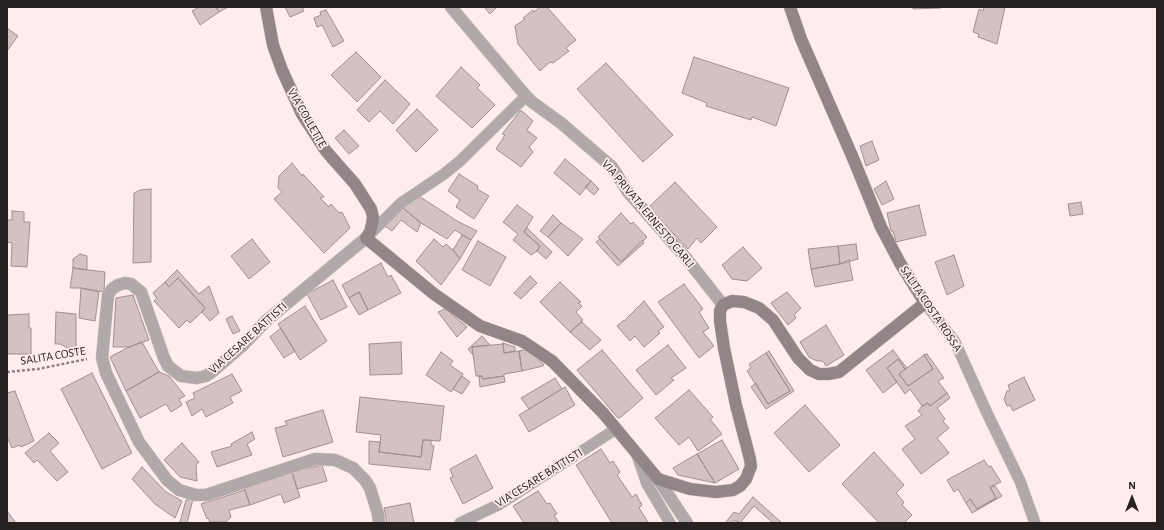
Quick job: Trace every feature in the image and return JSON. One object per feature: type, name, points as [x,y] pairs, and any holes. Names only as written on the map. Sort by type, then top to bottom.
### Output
[{"type":"street","name":"VIA COLLETTE","points":[[266,7],[274,46],[282,70],[302,114],[326,151],[355,184],[372,209],[372,224],[370,232],[366,238]]},
{"type":"street","name":"VIA PRIVATA ERNESTO CARLI","points":[[451,7],[532,102],[561,122],[612,167],[628,192],[686,258],[723,305]]},
{"type":"street","name":"SALITA COSTA ROSSA","points":[[790,7],[801,39],[853,158],[881,227],[900,263],[925,303]]},
{"type":"street","name":"VIA CESARE BATTISTI","points":[[366,238],[267,320],[242,346],[213,371],[206,376],[198,378],[181,376],[168,366],[141,292],[131,284],[125,283],[118,285],[112,289],[108,295],[102,358],[106,373],[139,442],[167,480],[179,490],[196,495],[206,495],[315,458],[335,460],[353,468],[365,480],[370,488],[378,514],[379,523]]},
{"type":"street","points":[[366,238],[434,294],[480,326],[522,341],[552,361],[603,413],[658,479],[687,523]]},
{"type":"street","points":[[658,479],[690,489],[725,492],[740,486],[746,480],[749,473],[750,459],[736,405],[720,321],[720,312],[723,305],[732,301],[744,302],[759,308],[774,320],[798,358],[810,370],[819,374],[828,374],[839,372],[845,368],[925,303]]},
{"type":"lane","name":"VIA CESARE BATTISTI","points":[[366,238],[401,203],[444,174],[460,161],[526,96]]},
{"type":"lane","name":"SALITA COSTA ROSSA","points":[[925,303],[955,342],[1020,481],[1035,523]]},
{"type":"lane","name":"VIA CESARE BATTISTI","points":[[460,523],[500,504],[616,429]]},
{"type":"lane","points":[[636,453],[647,484],[670,523]]},
{"type":"path","name":"SALITA COSTE","points":[[7,372],[38,369],[84,359],[102,358]]},
{"type":"building","points":[[199,7],[216,7],[219,12],[200,25],[192,11]]},
{"type":"building","points":[[216,7],[228,7],[219,12]]},
{"type":"building","points":[[285,7],[302,7],[304,11],[290,17]]},
{"type":"building","points":[[484,7],[497,7],[490,14]]},
{"type":"building","points":[[540,7],[547,7],[576,40],[566,48],[569,51],[553,63],[550,62],[540,71],[518,44],[515,26],[525,19],[523,18],[533,10],[534,12]]},
{"type":"building","points":[[913,7],[941,7],[941,8],[913,9]]},
{"type":"building","points":[[984,7],[1005,7],[997,44],[978,37],[979,34],[973,32],[979,9],[983,11]]},
{"type":"building","points":[[326,10],[344,41],[333,47],[322,25],[317,27],[314,18],[321,15],[320,12]]},
{"type":"building","points":[[7,28],[18,36],[7,51]]},
{"type":"building","points":[[356,52],[381,77],[357,102],[331,75]]},
{"type":"building","points":[[694,57],[789,88],[776,126],[752,117],[751,120],[706,106],[707,103],[682,93]]},
{"type":"building","points":[[606,63],[673,135],[643,162],[577,89]]},
{"type":"building","points":[[461,67],[480,85],[477,88],[495,105],[472,128],[436,96]]},
{"type":"building","points":[[385,80],[410,104],[393,124],[380,111],[369,122],[357,110]]},
{"type":"building","points":[[417,109],[438,130],[416,152],[396,130]]},
{"type":"building","points":[[520,111],[522,111],[533,121],[527,130],[537,138],[529,147],[533,152],[521,167],[496,149],[505,135],[502,134]]},
{"type":"building","points":[[344,130],[359,146],[349,154],[335,138]]},
{"type":"building","points":[[872,141],[879,160],[866,166],[860,146]]},
{"type":"building","points":[[565,159],[591,181],[580,195],[554,173]]},
{"type":"building","points":[[292,163],[302,176],[303,174],[324,197],[320,198],[329,207],[331,204],[339,213],[342,212],[350,228],[324,253],[274,199],[282,192],[278,188],[279,176]]},
{"type":"building","points":[[459,174],[478,186],[477,189],[489,196],[474,219],[456,207],[460,200],[448,191]]},
{"type":"building","points":[[591,181],[599,189],[594,195],[585,187]]},
{"type":"building","points":[[886,181],[894,199],[882,205],[874,189]]},
{"type":"building","points":[[675,182],[717,227],[701,243],[697,238],[688,249],[649,207]]},
{"type":"building","points":[[151,189],[151,262],[133,263],[134,193],[140,190]]},
{"type":"building","points":[[419,196],[457,221],[477,231],[471,240],[455,230],[447,239],[421,223],[403,208]]},
{"type":"building","points":[[1081,202],[1083,214],[1070,216],[1068,204]]},
{"type":"building","points":[[517,205],[533,217],[524,232],[540,246],[537,251],[531,255],[513,240],[518,234],[503,222]]},
{"type":"building","points":[[919,205],[926,235],[896,242],[893,231],[891,231],[887,213]]},
{"type":"building","points":[[403,208],[421,223],[417,232],[401,220],[392,231],[385,226]]},
{"type":"building","points":[[12,211],[24,212],[24,222],[30,222],[27,267],[11,266],[12,243],[7,242],[7,220],[12,220]]},
{"type":"building","points":[[621,213],[631,224],[633,222],[647,237],[621,262],[598,237]]},
{"type":"building","points":[[553,215],[561,223],[548,237],[540,231]]},
{"type":"building","points":[[561,223],[583,239],[568,256],[548,237]]},
{"type":"building","points":[[527,228],[552,252],[546,259],[537,251],[540,246],[524,232]]},
{"type":"building","points":[[462,235],[471,240],[460,259],[453,250]]},
{"type":"building","points":[[252,239],[270,262],[249,279],[231,256]]},
{"type":"building","points":[[434,239],[443,247],[446,244],[460,259],[441,285],[416,261]]},
{"type":"building","points":[[600,239],[621,262],[642,240],[644,243],[618,266],[596,242]]},
{"type":"building","points":[[478,241],[506,257],[490,286],[462,270]]},
{"type":"building","points":[[856,244],[858,259],[840,264],[838,246]]},
{"type":"building","points":[[838,246],[840,264],[811,269],[808,249]]},
{"type":"building","points":[[743,247],[762,268],[747,281],[732,279],[722,265]]},
{"type":"building","points":[[80,254],[87,256],[87,270],[73,268],[73,259]]},
{"type":"building","points":[[954,255],[964,286],[947,295],[935,262]]},
{"type":"building","points":[[849,260],[853,280],[815,287],[811,269],[840,264]]},
{"type":"building","points":[[381,263],[388,277],[391,275],[401,293],[368,310],[359,292],[349,298],[342,285]]},
{"type":"building","points":[[73,268],[105,272],[104,292],[81,288],[70,288]]},
{"type":"building","points":[[177,270],[199,294],[209,286],[219,313],[210,321],[202,312],[205,308],[178,278],[169,287],[165,282]]},
{"type":"building","points":[[530,276],[537,283],[521,299],[514,293]]},
{"type":"building","points":[[178,278],[205,308],[190,323],[187,320],[179,328],[154,301],[157,298],[153,293],[165,282],[169,287]]},
{"type":"building","points":[[333,280],[347,307],[321,320],[307,294]]},
{"type":"building","points":[[560,282],[581,302],[578,303],[582,306],[576,312],[583,320],[570,332],[540,302]]},
{"type":"building","points":[[684,284],[703,309],[699,312],[709,328],[703,332],[714,346],[699,358],[658,302]]},
{"type":"building","points":[[81,288],[99,292],[95,321],[79,318]]},
{"type":"building","points":[[359,292],[368,310],[359,315],[349,298]]},
{"type":"building","points":[[787,292],[801,308],[794,315],[796,318],[788,325],[771,303]]},
{"type":"building","points":[[133,295],[149,340],[129,347],[113,347],[116,298]]},
{"type":"building","points":[[644,301],[664,327],[658,331],[660,333],[644,347],[635,336],[630,341],[617,326]]},
{"type":"building","points":[[305,306],[327,341],[300,360],[278,324]]},
{"type":"building","points":[[445,309],[467,327],[457,337],[438,312]]},
{"type":"building","points":[[56,312],[76,314],[76,352],[60,344],[55,344]]},
{"type":"building","points":[[29,314],[29,328],[31,328],[31,354],[7,354],[7,315]]},
{"type":"building","points":[[232,316],[240,331],[233,334],[226,319]]},
{"type":"building","points":[[582,322],[601,340],[590,350],[570,332]]},
{"type":"building","points":[[826,325],[844,355],[826,366],[823,361],[817,361],[809,357],[800,342]]},
{"type":"building","points":[[281,328],[295,351],[284,358],[270,337]]},
{"type":"building","points":[[482,336],[490,345],[472,347],[473,355],[468,349]]},
{"type":"building","points":[[142,342],[159,372],[126,391],[110,357]]},
{"type":"building","points":[[401,342],[402,374],[370,375],[369,344]]},
{"type":"building","points":[[503,343],[515,347],[515,351],[504,353]]},
{"type":"building","points":[[503,344],[504,353],[519,351],[522,371],[504,374],[504,376],[483,379],[482,376],[476,376],[472,347]]},
{"type":"building","points":[[668,345],[686,368],[671,378],[674,380],[656,395],[636,370]]},
{"type":"building","points":[[527,349],[544,365],[543,366],[522,371],[519,351]]},
{"type":"building","points":[[602,350],[643,398],[618,418],[577,370]]},
{"type":"building","points":[[893,350],[907,368],[905,369],[898,359],[887,368],[897,382],[883,393],[866,370]]},
{"type":"building","points":[[769,351],[794,391],[766,409],[751,387],[756,383],[768,404],[790,391],[766,353]]},
{"type":"building","points":[[441,352],[453,361],[450,365],[463,374],[451,392],[426,375]]},
{"type":"building","points":[[766,353],[790,391],[768,404],[747,371],[751,368],[749,364]]},
{"type":"building","points":[[927,354],[944,378],[938,381],[947,393],[930,406],[928,403],[922,406],[910,389],[905,394],[887,368],[898,359],[905,369],[899,374],[908,386],[933,369],[924,355]]},
{"type":"building","points":[[924,355],[933,369],[908,386],[899,374]]},
{"type":"building","points":[[159,372],[169,376],[185,396],[179,399],[182,405],[171,412],[166,404],[140,418],[126,391]]},
{"type":"building","points":[[92,373],[132,453],[102,469],[61,389]]},
{"type":"building","points":[[232,374],[242,391],[230,397],[233,403],[206,417],[202,409],[192,416],[186,402],[195,398],[193,393]]},
{"type":"building","points":[[462,376],[470,382],[462,394],[453,389]]},
{"type":"building","points":[[479,376],[482,376],[483,379],[504,376],[505,382],[480,387]]},
{"type":"building","points":[[1024,377],[1035,400],[1013,411],[1010,405],[1007,406],[1004,399],[1007,391],[1010,391],[1008,385]]},
{"type":"building","points":[[555,378],[562,389],[529,409],[521,398]]},
{"type":"building","points":[[565,387],[575,405],[529,432],[519,415]]},
{"type":"building","points":[[689,390],[713,417],[710,419],[722,434],[698,451],[689,437],[679,445],[655,418]]},
{"type":"building","points":[[15,391],[34,441],[21,447],[20,445],[12,448],[7,437],[7,393]]},
{"type":"building","points":[[947,393],[950,398],[937,408],[945,419],[943,421],[949,428],[937,438],[949,453],[921,474],[902,449],[915,439],[905,426],[922,415],[918,411],[922,406],[928,403],[930,406]]},
{"type":"building","points":[[360,397],[444,406],[440,441],[423,440],[421,457],[379,452],[381,435],[356,432]]},
{"type":"building","points":[[805,405],[840,445],[809,472],[774,433]]},
{"type":"building","points":[[323,410],[333,442],[283,457],[275,428],[287,425],[285,421]]},
{"type":"building","points":[[252,432],[255,439],[247,444],[252,455],[217,467],[211,452],[232,446],[231,444]]},
{"type":"building","points":[[49,433],[59,443],[50,451],[68,472],[57,481],[37,460],[34,463],[25,453]]},
{"type":"building","points":[[423,440],[431,440],[431,445],[434,446],[430,470],[369,464],[369,441],[380,442],[379,452],[421,457]]},
{"type":"building","points":[[722,440],[739,469],[715,483],[697,454]]},
{"type":"building","points":[[182,443],[199,462],[196,465],[197,481],[180,477],[164,460]]},
{"type":"building","points":[[601,449],[610,463],[613,461],[620,472],[617,475],[632,497],[636,494],[642,505],[639,508],[648,522],[612,523],[576,465]]},
{"type":"building","points":[[874,452],[904,485],[896,493],[904,502],[902,505],[912,515],[904,523],[879,523],[842,484]]},
{"type":"building","points":[[697,454],[715,483],[678,475],[673,468]]},
{"type":"building","points":[[476,455],[493,488],[463,504],[450,478],[453,477],[450,469]]},
{"type":"building","points":[[984,460],[989,467],[991,466],[1001,482],[990,487],[996,498],[977,509],[970,499],[966,503],[958,489],[954,492],[947,480]]},
{"type":"building","points":[[322,465],[327,481],[297,489],[292,472]]},
{"type":"building","points":[[142,467],[166,492],[182,501],[175,518],[155,504],[132,479]]},
{"type":"building","points":[[292,472],[300,497],[284,503],[281,494],[250,505],[244,488]]},
{"type":"building","points":[[995,486],[1002,496],[972,513],[966,503],[970,499],[977,509],[996,498],[990,487]]},
{"type":"building","points":[[245,490],[250,505],[229,510],[231,517],[226,522],[210,522],[208,518],[207,519],[201,504]]},
{"type":"building","points":[[538,491],[547,504],[550,503],[557,514],[554,515],[559,523],[524,523],[513,506]]},
{"type":"building","points":[[753,497],[782,523],[773,523],[754,506],[740,523],[735,520],[733,523],[725,523],[734,512],[739,514]]},
{"type":"building","points":[[193,499],[187,523],[180,522],[186,500]]},
{"type":"building","points":[[410,503],[414,523],[387,523],[384,508]]},
{"type":"building","points":[[7,511],[16,523],[7,523]]}]
